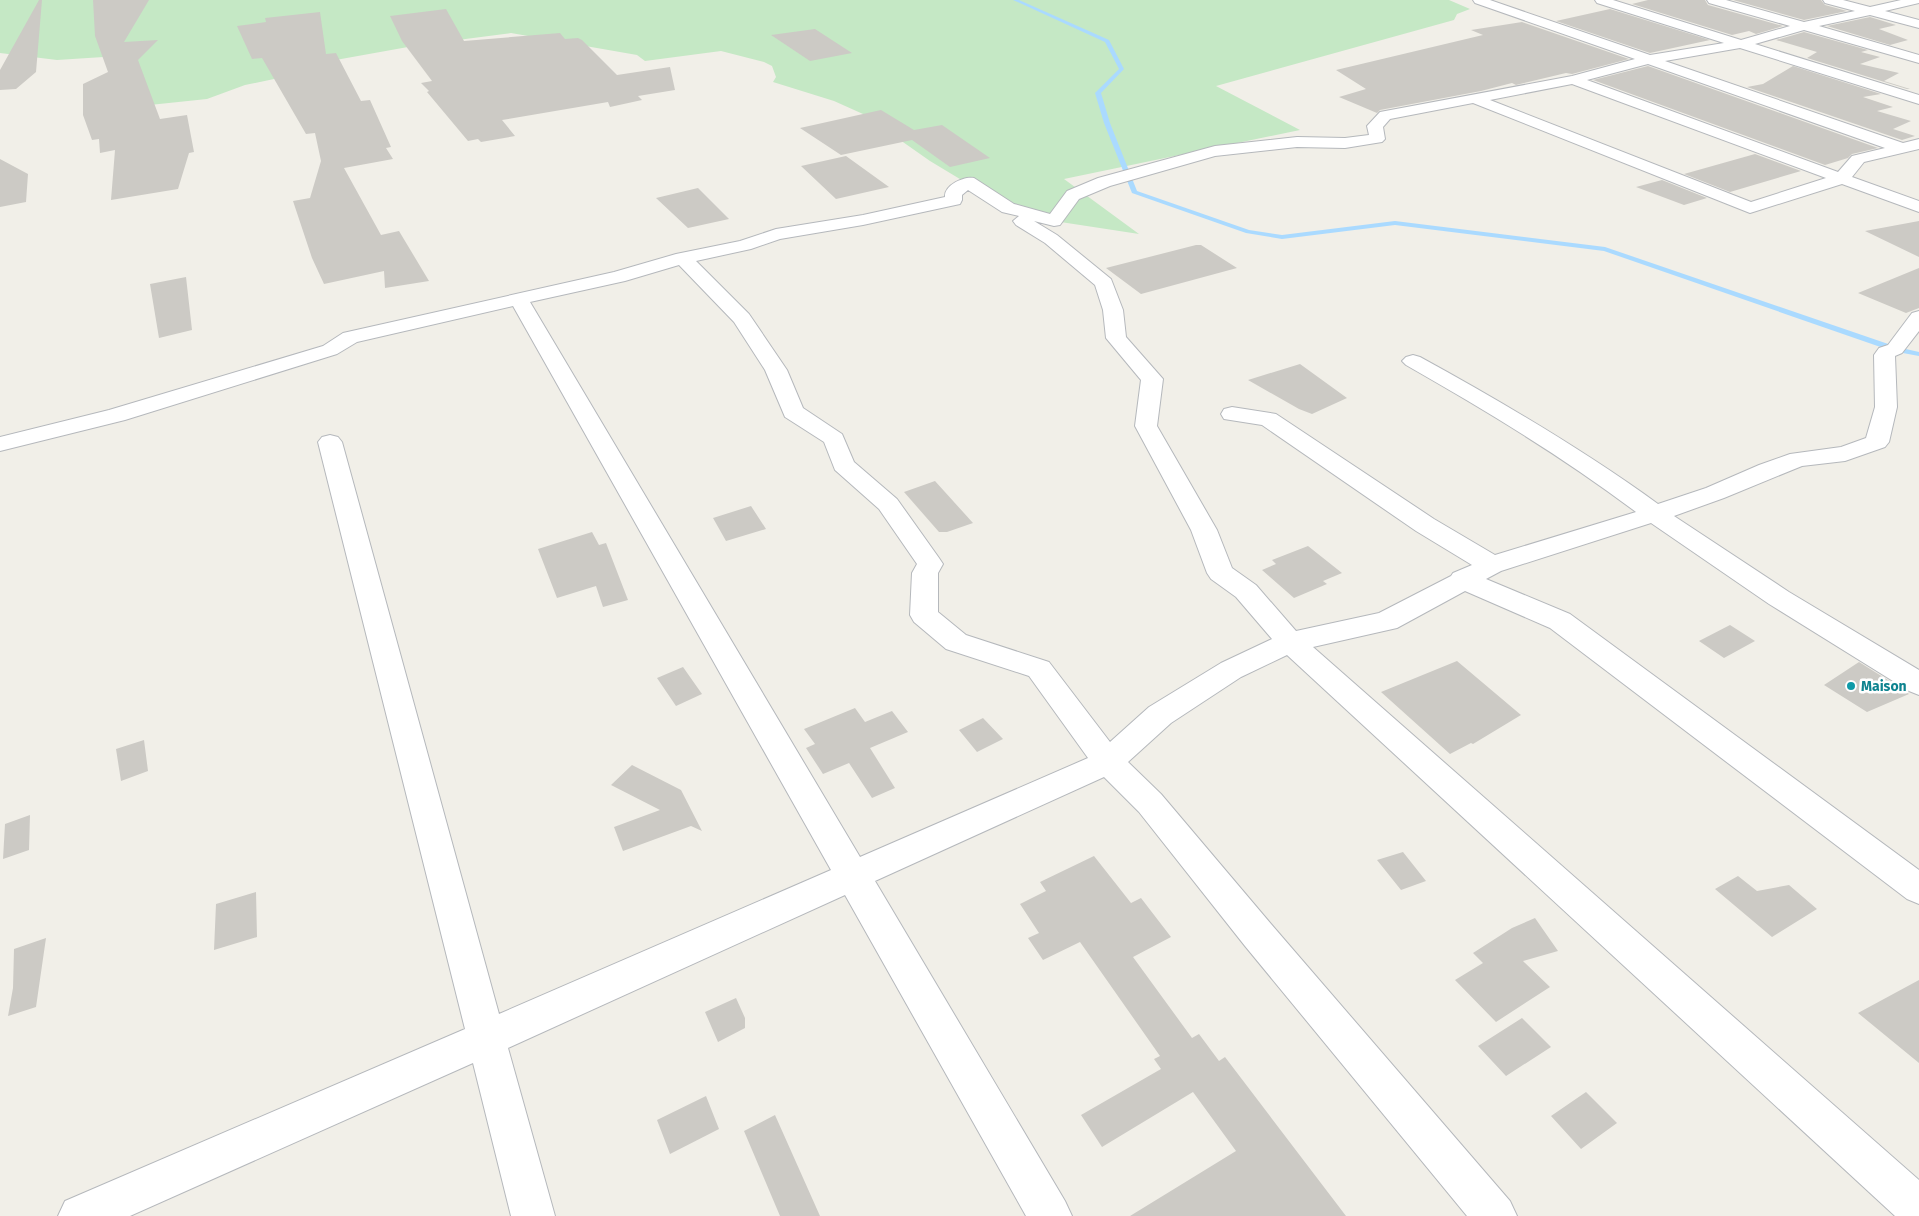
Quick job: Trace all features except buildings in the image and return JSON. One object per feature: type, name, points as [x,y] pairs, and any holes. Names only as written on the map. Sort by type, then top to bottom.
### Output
[{"type":"street","points":[[1479,0],[1919,154]]},
{"type":"street","points":[[1601,0],[1919,100]]},
{"type":"street","points":[[1714,0],[1919,59]]},
{"type":"street","points":[[1828,0],[1919,24]]},
{"type":"street","points":[[1008,208],[1054,222],[1073,195],[1104,182],[1156,166],[1215,151],[1297,142],[1345,144],[1377,139],[1375,126],[1385,115],[1573,80],[1651,59],[1741,44],[1804,26],[1917,0]]},
{"type":"street","points":[[1573,80],[1919,207]]},
{"type":"street","points":[[1476,99],[1750,208],[1841,178],[1858,159],[1919,144]]},
{"type":"street","points":[[0,444],[117,414],[330,350],[350,337],[519,300],[684,258],[745,245],[776,234],[863,220],[954,200],[953,194],[968,182],[1008,208],[1024,223],[1051,239],[1104,283],[1113,310],[1116,338],[1152,379],[1146,426],[1204,530],[1220,573],[1246,591],[1290,642],[1913,1207]]},
{"type":"street","points":[[684,258],[742,318],[776,370],[793,412],[834,439],[843,465],[888,504],[930,564],[925,573],[924,615],[956,642],[1039,669],[1108,762],[1150,803],[1258,935],[1495,1216]]},
{"type":"street","points":[[519,300],[1050,1216]]},
{"type":"street","points":[[80,1216],[486,1039],[1108,762],[1160,715],[1231,670],[1290,642],[1387,621],[1462,579],[1492,565],[1715,493],[1767,470],[1798,459],[1845,454],[1877,442],[1886,407],[1884,355],[1886,352],[1895,350],[1919,316]]},
{"type":"street","points":[[1414,361],[1483,400],[1585,464],[1654,514],[1779,598],[1919,684]]},
{"type":"street","points":[[1232,414],[1268,419],[1425,525],[1492,565]]},
{"type":"street","points":[[330,442],[533,1216]]},
{"type":"street","points":[[1462,579],[1560,621],[1919,890]]},
{"type":"green space","points":[[0,0],[1449,0],[1470,9],[1457,14],[1454,20],[1216,86],[1300,130],[1064,179],[1139,234],[1054,221],[1008,208],[930,161],[863,114],[834,101],[773,82],[776,77],[772,66],[764,62],[721,51],[645,61],[637,55],[511,33],[419,45],[319,63],[293,75],[245,85],[207,99],[140,106],[119,56],[57,60],[0,53]]},
{"type":"waterway","points":[[1015,0],[1107,41],[1122,69],[1098,93],[1107,123],[1134,192],[1248,232],[1282,237],[1395,223],[1605,249],[1895,349],[1919,354]]},
{"type":"place","name":"Maison","points":[[1851,686]]}]
